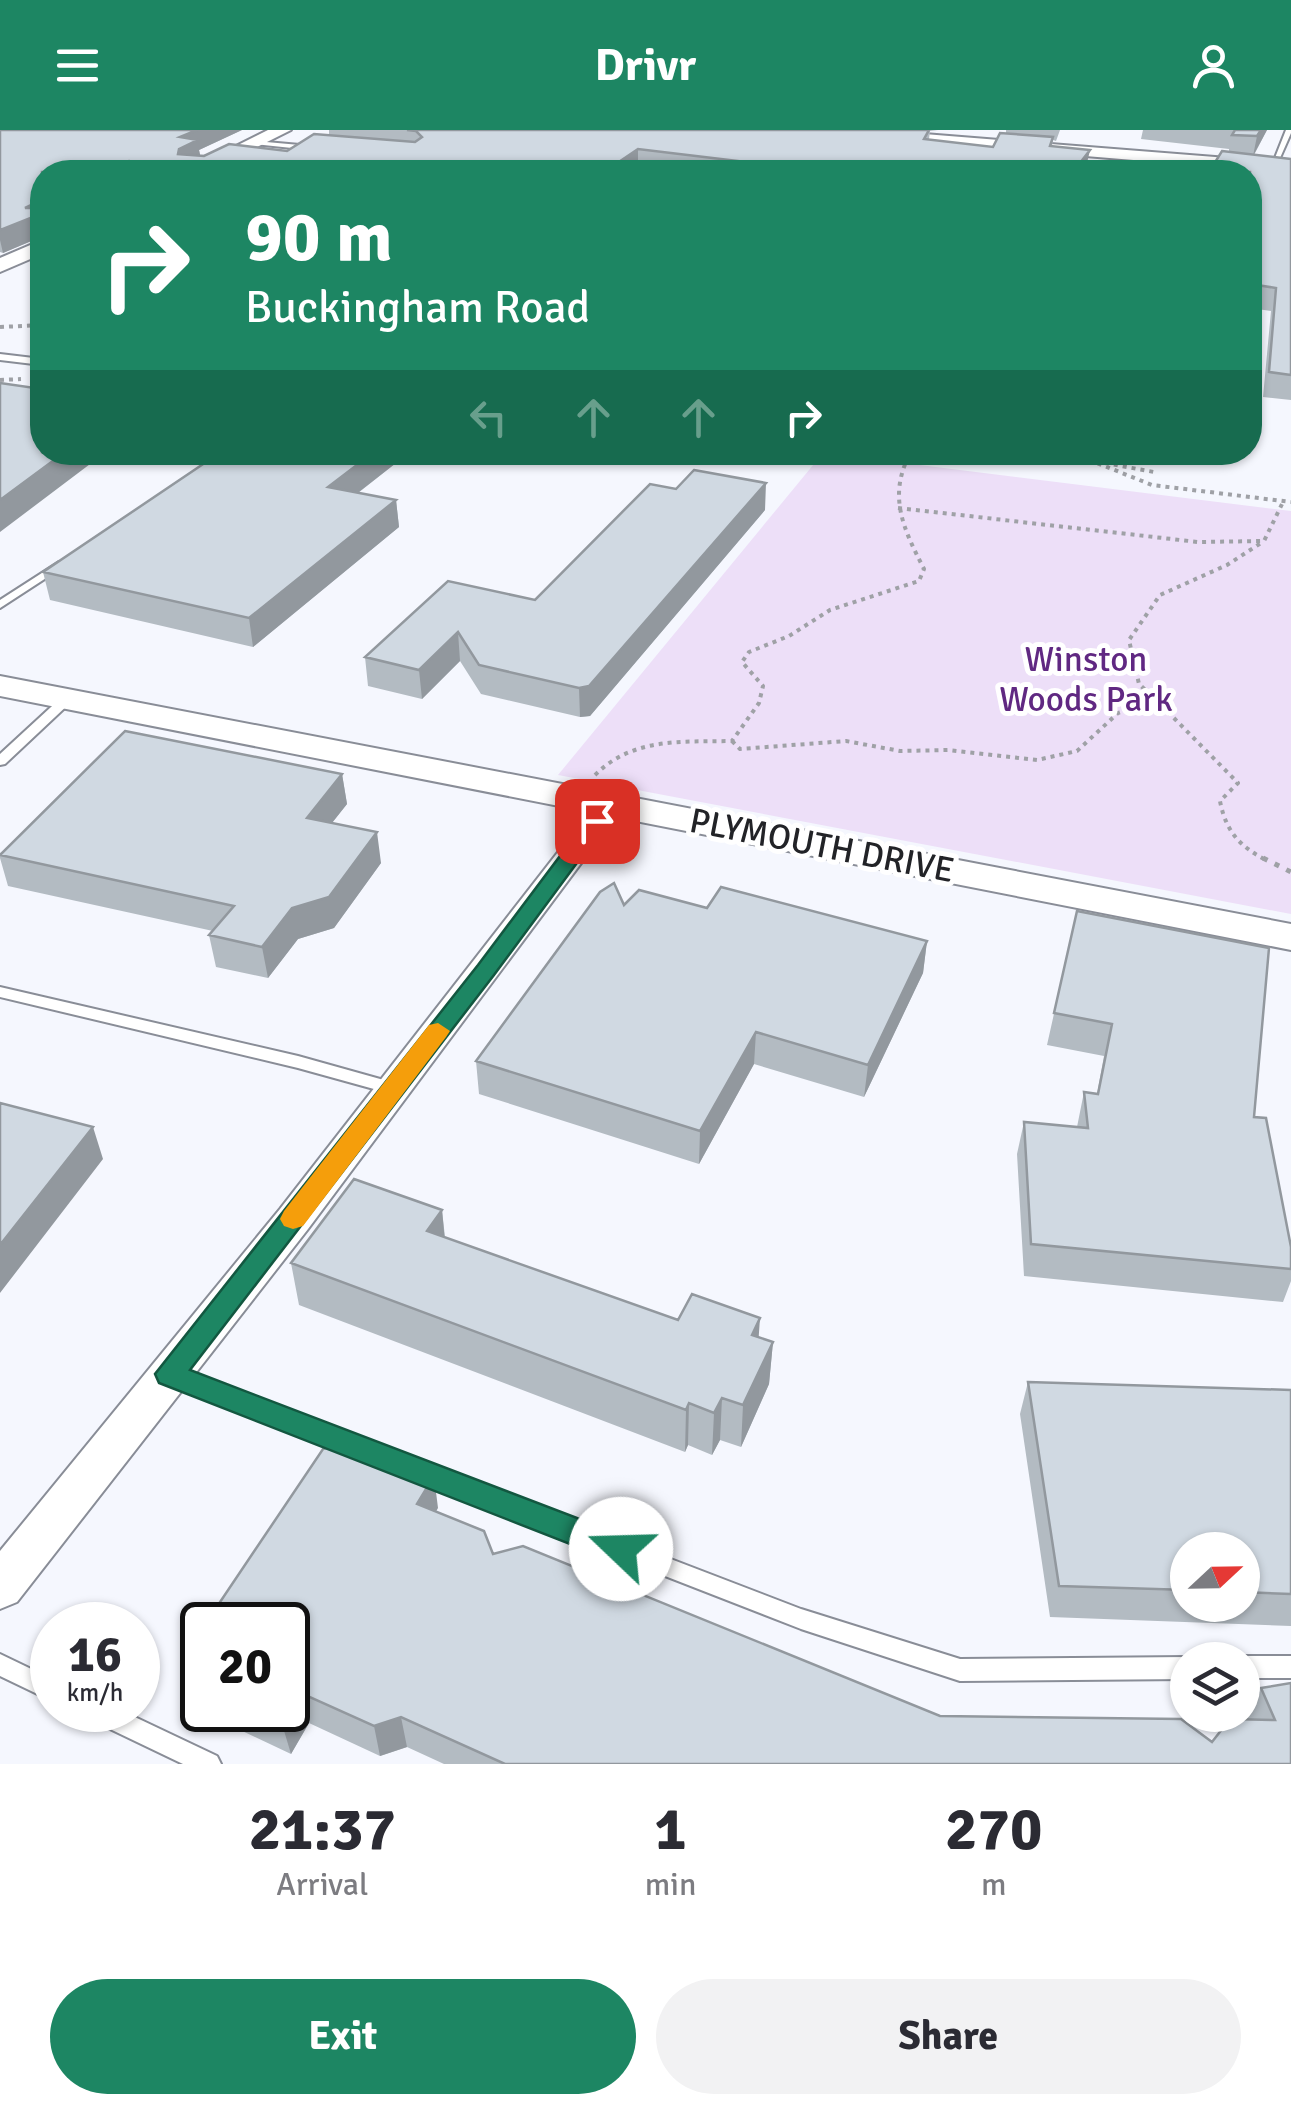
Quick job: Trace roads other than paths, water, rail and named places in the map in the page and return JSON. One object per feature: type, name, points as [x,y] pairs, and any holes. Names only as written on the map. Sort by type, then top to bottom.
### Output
[{"type":"street","points":[[219,160],[282,130]]},
{"type":"street","points":[[821,130],[1187,160]]},
{"type":"street","points":[[1262,166],[1291,168]]},
{"type":"street","points":[[0,266],[30,252]]},
{"type":"street","name":"PLYMOUTH DRIVE","points":[[0,686],[1291,937]]},
{"type":"street","points":[[0,1587],[392,1088],[594,800]]},
{"type":"lane","points":[[1273,167],[1289,130]]},
{"type":"lane","points":[[255,143],[320,149]]},
{"type":"lane","points":[[0,357],[30,361]]},
{"type":"lane","points":[[0,605],[64,562]]},
{"type":"lane","points":[[0,760],[67,699]]},
{"type":"lane","points":[[0,992],[392,1088]]},
{"type":"lane","points":[[169,1374],[801,1619],[960,1670],[1170,1668]]},
{"type":"lane","points":[[0,1665],[30,1679]]},
{"type":"lane","points":[[1260,1668],[1291,1667]]},
{"type":"lane","points":[[141,1732],[209,1764]]},
{"type":"park label","name":"Winston Woods Park","points":[[1086,679]]}]
